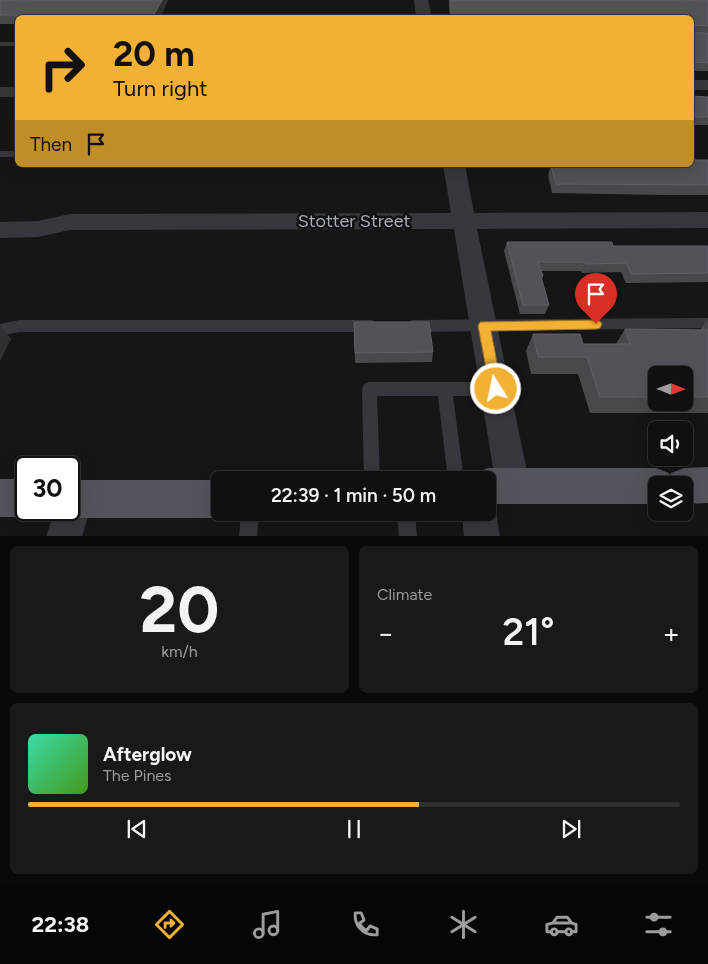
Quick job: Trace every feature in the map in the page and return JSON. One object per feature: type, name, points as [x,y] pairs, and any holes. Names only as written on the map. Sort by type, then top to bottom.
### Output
[{"type":"main road","points":[[500,486],[648,486]]},
{"type":"main road","points":[[693,486],[708,486]]},
{"type":"main road","points":[[0,498],[15,498]]},
{"type":"main road","points":[[80,499],[211,499]]},
{"type":"street","points":[[421,0],[424,15]]},
{"type":"street","points":[[694,85],[708,85]]},
{"type":"street","points":[[0,92],[15,92]]},
{"type":"street","points":[[454,167],[496,389],[500,486]]},
{"type":"street","name":"Stotter Street","points":[[0,230],[38,229],[70,222],[708,220]]},
{"type":"street","points":[[64,536],[67,521]]},
{"type":"street","points":[[480,521],[482,536]]},
{"type":"lane","points":[[0,44],[15,44]]},
{"type":"lane","points":[[0,154],[15,154]]},
{"type":"lane","points":[[0,330],[19,326],[484,326],[708,323]]},
{"type":"lane","points":[[372,471],[370,389],[496,389]]},
{"type":"lane","points":[[445,390],[455,471]]},
{"type":"lane","points":[[248,536],[249,521]]},
{"type":"lane","points":[[407,521],[408,536]]},
{"type":"building","points":[[0,0],[162,0],[154,15],[0,15]]},
{"type":"building","points":[[450,0],[708,0],[708,26],[694,25],[694,15],[452,15]]},
{"type":"building","points":[[694,33],[708,33],[708,63],[694,62]]},
{"type":"building","points":[[694,96],[708,97],[708,117],[696,117]]},
{"type":"building","points":[[694,160],[708,160],[708,185],[556,184],[551,167],[694,167]]},
{"type":"building","points":[[507,242],[612,242],[613,246],[708,246],[708,273],[631,274],[626,263],[538,262],[549,305],[523,305]]},
{"type":"building","points":[[354,322],[429,322],[433,352],[355,353]]},
{"type":"building","points":[[625,329],[708,330],[708,397],[693,397],[693,366],[648,366],[648,397],[600,397],[587,357],[538,357],[533,334],[580,334],[583,344],[630,344]]},
{"type":"route","points":[[496,389],[484,326],[596,324]]}]
